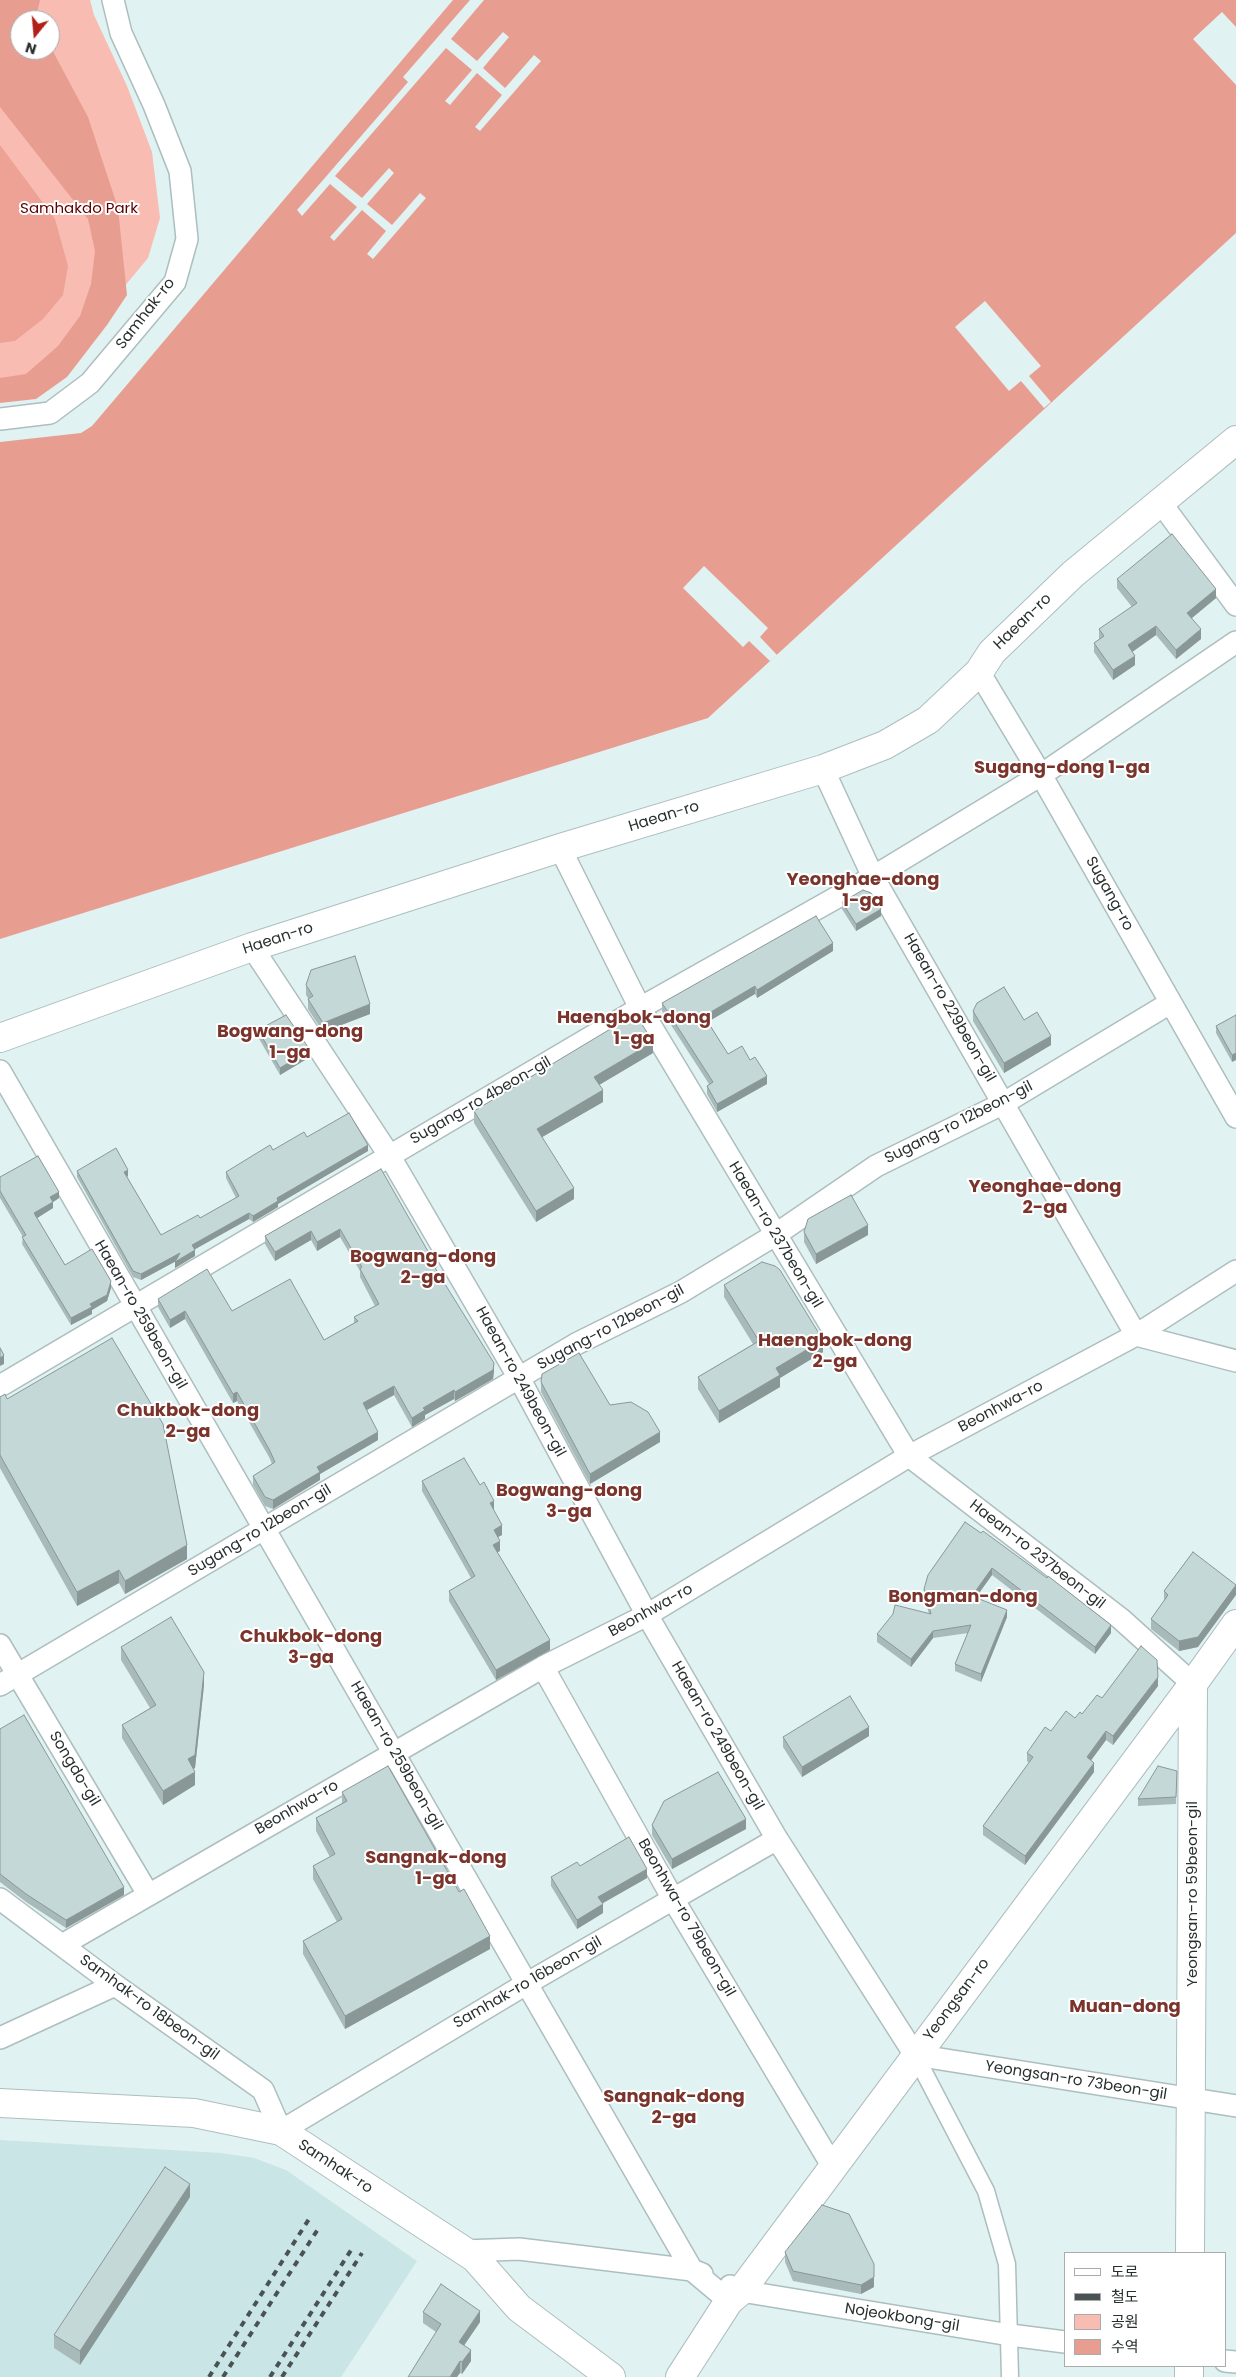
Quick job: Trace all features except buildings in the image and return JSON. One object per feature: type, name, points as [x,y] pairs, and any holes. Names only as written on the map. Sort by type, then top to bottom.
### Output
[{"type":"street","name":"Samhak-ro","points":[[0,419],[50,413],[90,383],[175,282],[188,239],[180,171],[154,104],[121,33],[113,0]]},
{"type":"street","name":"Haean-ro","points":[[0,1038],[252,947],[560,848],[823,768],[885,745],[928,720],[979,672],[992,652],[1073,574],[1236,440]]},
{"type":"street","points":[[1161,503],[1236,605]]},
{"type":"street","name":"Sugang-ro 4beon-gil","points":[[0,1386],[640,1008],[873,877],[1041,775],[1236,642]]},
{"type":"street","name":"Sugang-ro","points":[[979,672],[1041,775],[1236,1118]]},
{"type":"street","name":"Haean-ro 229beon-gil","points":[[823,768],[873,877],[1136,1335]]},
{"type":"street","name":"Haean-ro 237beon-gil","points":[[560,848],[640,1008],[909,1456],[1121,1620],[1194,1684]]},
{"type":"street","name":"Haean-ro 249beon-gil","points":[[252,947],[389,1155],[519,1378],[647,1615],[777,1839],[915,2056]]},
{"type":"street","name":"Sugang-ro 12beon-gil","points":[[9,1679],[576,1344],[681,1292],[775,1235],[876,1166],[1004,1103],[1170,1003]]},
{"type":"street","name":"Haean-ro 259beon-gil","points":[[0,1071],[134,1306],[395,1752],[526,1984],[692,2270]]},
{"type":"street","name":"Beonhwa-ro","points":[[62,1945],[543,1667],[647,1615],[909,1456],[1136,1335],[1236,1271]]},
{"type":"street","points":[[1136,1335],[1236,1361]]},
{"type":"street","name":"Yeongsan-ro","points":[[682,2376],[735,2296],[1194,1684],[1236,1624]]},
{"type":"street","name":"Songdo-gil","points":[[0,1645],[9,1679],[148,1894]]},
{"type":"street","name":"Beonhwa-ro 79beon-gil","points":[[543,1667],[672,1899],[833,2167]]},
{"type":"street","name":"Yeongsan-ro 59beon-gil","points":[[1190,2252],[1194,1684]]},
{"type":"street","name":"Samhak-ro 16beon-gil","points":[[281,2131],[526,1984],[777,1839]]},
{"type":"street","name":"Samhak-ro 18beon-gil","points":[[0,1899],[115,1985],[263,2090],[281,2131]]},
{"type":"street","points":[[0,2038],[115,1985]]},
{"type":"street","points":[[915,2056],[986,2192],[1007,2264],[1010,2377]]},
{"type":"street","name":"Yeongsan-ro 73beon-gil","points":[[915,2056],[1236,2106]]},
{"type":"street","name":"Samhak-ro","points":[[0,2103],[194,2112],[281,2131],[475,2258],[518,2308],[610,2377]]},
{"type":"street","name":"Nojeokbong-gil","points":[[464,2251],[518,2249],[692,2270],[735,2296],[1064,2342]]},
{"type":"shaded area","points":[[0,145],[55,219],[68,266],[63,295],[43,319],[15,341],[0,343]]},
{"type":"shaded area","points":[[0,2140],[221,2153],[254,2158],[286,2170],[417,2261],[341,2377],[0,2377]]},
{"type":"green space","name":"Samhakdo Park","points":[[0,0],[90,0],[94,15],[127,86],[152,152],[160,218],[148,258],[65,358],[0,390]]},
{"type":"water","points":[[0,0],[40,0],[38,10],[10,10],[10,60],[57,60],[88,117],[118,208],[127,295],[107,325],[67,377],[36,399],[0,403],[0,378],[26,374],[58,346],[80,316],[91,284],[95,251],[88,219],[0,107]]},
{"type":"water","points":[[453,0],[1236,0],[1236,233],[708,718],[0,939],[0,442],[81,433],[92,426]]},
{"type":"pier","points":[[470,0],[484,0],[451,39],[477,61],[503,32],[509,37],[483,68],[505,88],[534,55],[541,61],[480,131],[475,127],[502,95],[477,73],[450,105],[445,101],[472,70],[446,48],[335,176],[362,198],[389,168],[394,173],[367,204],[392,225],[420,193],[426,198],[373,259],[367,254],[386,231],[362,210],[334,241],[330,237],[357,207],[330,184],[302,216],[297,210],[408,82],[403,77]]},
{"type":"pier","points":[[1222,12],[1236,27],[1236,85],[1193,39]]},
{"type":"pier","points":[[985,301],[1041,366],[1029,376],[1051,402],[1044,408],[1021,381],[1009,391],[955,327]]},
{"type":"pier","points":[[704,566],[768,628],[760,637],[777,655],[770,661],[749,641],[743,647],[683,588]]},
{"type":"railway","points":[[209,2377],[309,2219]]},
{"type":"railway","points":[[223,2377],[320,2226]]},
{"type":"railway","points":[[270,2377],[353,2247]]},
{"type":"railway","points":[[282,2377],[362,2253]]},
{"type":"district","name":"Sugang-dong 1-ga","points":[[1062,768]]},
{"type":"district","name":"Yeonghae-dong 1-ga","points":[[863,890]]},
{"type":"district","name":"Haengbok-dong 1-ga","points":[[634,1028]]},
{"type":"district","name":"Bogwang-dong 1-ga","points":[[290,1042]]},
{"type":"district","name":"Yeonghae-dong 2-ga","points":[[1045,1197]]},
{"type":"district","name":"Bogwang-dong 2-ga","points":[[423,1267]]},
{"type":"district","name":"Haengbok-dong 2-ga","points":[[835,1351]]},
{"type":"district","name":"Chukbok-dong 2-ga","points":[[188,1421]]},
{"type":"district","name":"Bogwang-dong 3-ga","points":[[569,1501]]},
{"type":"district","name":"Bongman-dong","points":[[963,1597]]},
{"type":"district","name":"Chukbok-dong 3-ga","points":[[311,1647]]},
{"type":"district","name":"Sangnak-dong 1-ga","points":[[436,1868]]},
{"type":"district","name":"Muan-dong","points":[[1125,2007]]},
{"type":"district","name":"Sangnak-dong 2-ga","points":[[674,2107]]}]
